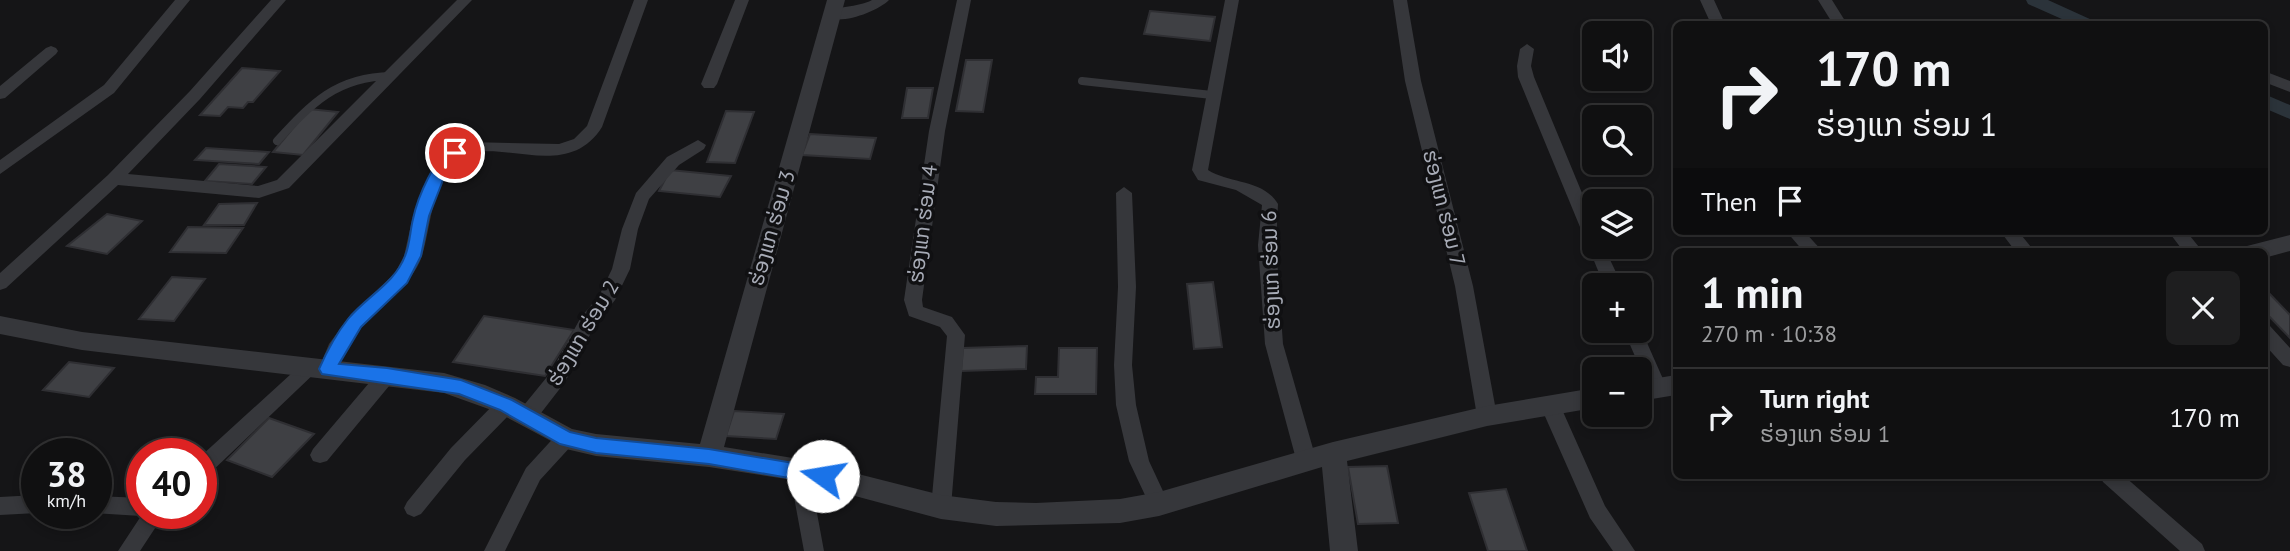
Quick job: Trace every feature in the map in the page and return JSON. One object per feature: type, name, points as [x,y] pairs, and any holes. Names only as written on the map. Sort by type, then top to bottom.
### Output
[{"type":"street","points":[[0,168],[92,104],[109,89],[183,0]]},
{"type":"street","points":[[0,283],[114,179],[195,95],[279,0]]},
{"type":"street","points":[[114,179],[259,192],[271,189],[293,176],[465,0]]},
{"type":"street","points":[[217,455],[319,369],[355,322],[401,278],[413,256],[421,216],[438,173],[448,158],[468,147],[559,150],[570,148],[587,137],[594,127],[641,0]]},
{"type":"street","points":[[709,84],[742,0]]},
{"type":"street","points":[[834,8],[863,11],[882,0]]},
{"type":"street","name":"ຮ່ອງແກ ຮ່ອມ 4","points":[[941,507],[956,335],[946,322],[915,311],[912,302],[918,280],[929,176],[943,85],[964,0]]},
{"type":"street","name":"ຮ່ອງແກ ຮ່ອມ 6","points":[[1232,0],[1200,170],[1204,176],[1257,193],[1270,204],[1267,245],[1274,344],[1306,459]]},
{"type":"street","name":"ຮ່ອງແກ ຮ່ອມ 7","points":[[1401,0],[1413,81],[1464,286],[1487,416]]},
{"type":"street","points":[[1707,0],[1717,21]]},
{"type":"street","points":[[1825,0],[1838,21]]},
{"type":"street","name":"ຮ່ອງແກ ຮ່ອມ 3","points":[[709,456],[834,8]]},
{"type":"street","points":[[1527,49],[1524,66],[1526,77],[1582,213]]},
{"type":"street","points":[[0,94],[51,51]]},
{"type":"street","points":[[2268,78],[2290,87]]},
{"type":"street","name":"ຮ່ອງແກ ຮ່ອມ 2","points":[[414,508],[458,454],[558,377],[587,322],[606,300],[621,269],[630,229],[642,197],[673,161],[698,145]]},
{"type":"street","points":[[1124,193],[1127,287],[1123,365],[1126,405],[1139,461],[1159,504]]},
{"type":"street","points":[[1798,235],[1810,248]]},
{"type":"street","points":[[2268,249],[2290,243]]},
{"type":"street","points":[[0,326],[82,341],[387,375],[461,387],[517,410],[566,438],[627,450],[709,456],[799,470],[941,507],[996,514],[1119,511],[1159,504],[1306,459],[1487,416],[1582,400]]},
{"type":"street","points":[[2268,335],[2290,360]]},
{"type":"street","points":[[1638,343],[1658,388]]},
{"type":"street","points":[[320,455],[387,375]]},
{"type":"street","points":[[1550,405],[1597,512],[1625,551]]},
{"type":"street","points":[[494,551],[533,474],[566,438]]},
{"type":"street","points":[[1333,453],[1344,551]]},
{"type":"street","points":[[799,470],[814,551]]},
{"type":"street","points":[[2113,479],[2195,551]]},
{"type":"street","points":[[0,506],[21,505]]},
{"type":"street","points":[[128,551],[144,529]]},
{"type":"lane","points":[[277,141],[316,99],[330,89],[362,77],[391,76]]},
{"type":"lane","points":[[1082,81],[1212,95]]},
{"type":"building","points":[[1150,11],[1215,17],[1210,41],[1144,34]]},
{"type":"building","points":[[966,60],[992,60],[983,112],[956,111]]},
{"type":"building","points":[[242,68],[280,71],[253,102],[248,102],[243,108],[228,107],[220,116],[200,115]]},
{"type":"building","points":[[907,88],[933,88],[928,118],[902,118]]},
{"type":"building","points":[[309,109],[338,112],[303,155],[273,152]]},
{"type":"building","points":[[726,111],[754,112],[735,163],[707,162]]},
{"type":"building","points":[[810,134],[876,138],[870,159],[802,155]]},
{"type":"building","points":[[206,148],[269,152],[259,164],[195,160]]},
{"type":"building","points":[[219,164],[266,167],[252,184],[205,181]]},
{"type":"building","points":[[670,170],[731,176],[720,197],[659,191]]},
{"type":"building","points":[[257,203],[244,225],[204,225],[219,204]]},
{"type":"building","points":[[107,214],[142,221],[107,254],[67,246]]},
{"type":"building","points":[[188,227],[243,228],[226,253],[170,252]]},
{"type":"building","points":[[172,277],[205,279],[174,321],[139,319]]},
{"type":"building","points":[[1213,282],[1222,347],[1194,349],[1187,284]]},
{"type":"building","points":[[2268,292],[2290,315],[2290,338],[2268,315]]},
{"type":"building","points":[[484,316],[574,330],[545,376],[453,362]]},
{"type":"building","points":[[1027,346],[1026,369],[961,371],[963,348]]},
{"type":"building","points":[[1059,348],[1097,348],[1096,394],[1035,394],[1036,377],[1058,377]]},
{"type":"building","points":[[69,362],[114,368],[89,397],[43,390]]},
{"type":"building","points":[[734,411],[784,414],[776,439],[726,436]]},
{"type":"building","points":[[269,418],[314,434],[272,477],[227,460]]},
{"type":"building","points":[[1387,466],[1398,523],[1358,524],[1348,467]]},
{"type":"building","points":[[1506,489],[1527,551],[1488,551],[1469,493]]},
{"type":"waterway","points":[[2034,0],[2080,21]]},
{"type":"waterway","points":[[2268,102],[2290,113]]},
{"type":"route","points":[[455,153],[438,173],[421,216],[413,256],[401,278],[355,322],[336,349],[328,369],[461,387],[527,415],[566,438],[596,445],[709,456],[823,476]]}]
